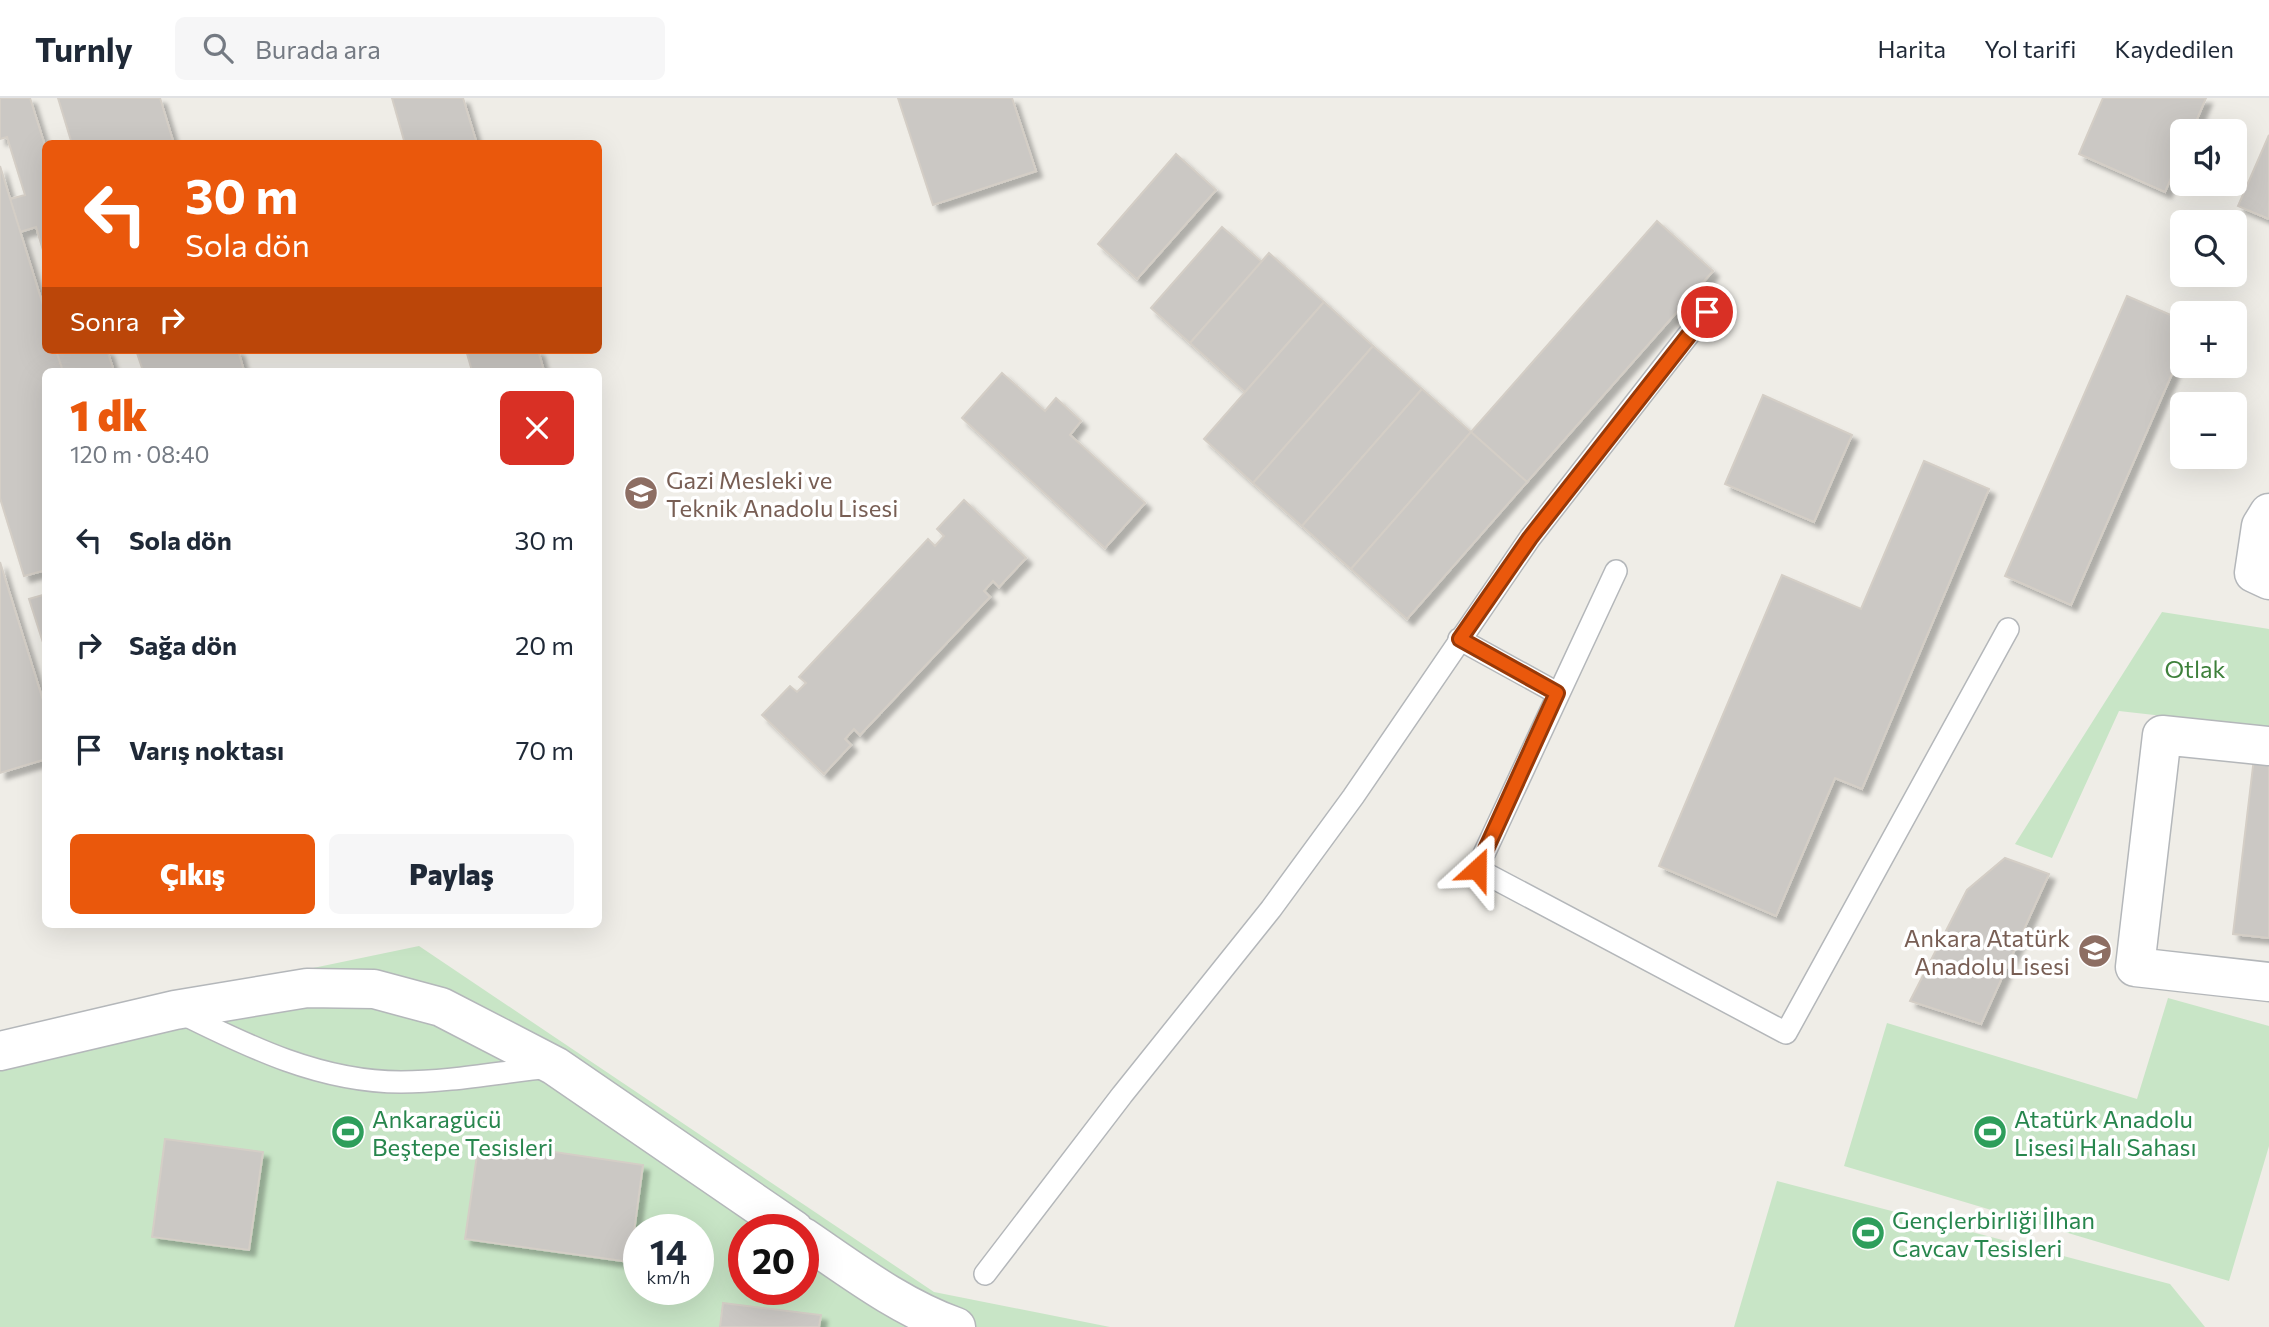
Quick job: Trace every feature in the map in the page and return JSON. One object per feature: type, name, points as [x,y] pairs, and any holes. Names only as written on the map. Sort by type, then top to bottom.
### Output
[{"type":"street","points":[[2269,513],[2261,526],[2254,573],[2269,580]]},
{"type":"street","points":[[2269,746],[2162,735],[2135,967],[2269,982]]},
{"type":"street","points":[[0,1051],[174,1010],[307,988],[374,989],[441,1007],[555,1066],[771,1214]]},
{"type":"street","points":[[819,1248],[886,1294],[927,1317],[956,1327]]},
{"type":"lane","points":[[985,1274],[1122,1095],[1271,909],[1353,797],[1530,538],[1707,312]]},
{"type":"lane","points":[[1616,571],[1477,869],[1786,1033],[2008,629]]},
{"type":"lane","points":[[1460,639],[1557,693]]},
{"type":"lane","points":[[174,1010],[263,1054],[333,1073],[400,1082],[555,1066]]},
{"type":"green space","name":"Otlak","points":[[2162,612],[2269,629],[2269,728],[2119,711],[2052,858],[2015,844]]},
{"type":"green space","name":"Ankaragücü Beştepe Tesisleri","points":[[419,946],[818,1214],[728,1214],[728,1305],[819,1305],[819,1215],[934,1292],[1110,1327],[0,1327],[0,1033]]},
{"type":"green space","points":[[2168,998],[2269,1026],[2269,1146],[2229,1281],[1844,1166],[1887,1023],[2137,1099]]},
{"type":"green space","name":"Gençlerbirliği İlhan Cavcav Tesisleri","points":[[1777,1181],[2170,1284],[2205,1327],[1734,1327]]},
{"type":"building","points":[[0,98],[30,98],[43,140],[42,247],[36,227],[20,232],[10,199],[25,195],[7,137],[0,139]]},
{"type":"building","points":[[58,98],[160,98],[173,140],[71,140]]},
{"type":"building","points":[[392,98],[463,98],[476,140],[404,140]]},
{"type":"building","points":[[898,98],[1012,98],[1036,171],[933,205]]},
{"type":"building","points":[[2103,98],[2206,98],[2197,119],[2170,119],[2170,181],[2165,192],[2079,154]]},
{"type":"building","points":[[2269,135],[2269,219],[2238,206],[2242,196],[2247,196],[2247,185]]},
{"type":"building","points":[[1176,154],[1216,190],[1137,279],[1098,244]]},
{"type":"building","points":[[0,166],[42,302],[42,354],[57,354],[62,368],[42,368],[42,571],[24,576],[0,498]]},
{"type":"building","points":[[1657,221],[1713,271],[1527,482],[1471,432]]},
{"type":"building","points":[[1222,227],[1262,262],[1190,343],[1151,308]]},
{"type":"building","points":[[1269,253],[1324,302],[1245,392],[1190,343]]},
{"type":"building","points":[[2127,296],[2170,315],[2170,378],[2071,605],[2005,576]]},
{"type":"building","points":[[1324,302],[1373,346],[1253,483],[1204,439]]},
{"type":"building","points":[[1373,346],[1422,389],[1302,526],[1253,483]]},
{"type":"building","points":[[57,354],[108,354],[113,368],[62,368]]},
{"type":"building","points":[[137,354],[239,354],[243,368],[142,368]]},
{"type":"building","points":[[467,354],[539,354],[543,368],[471,368]]},
{"type":"building","points":[[1002,373],[1045,411],[1056,398],[1081,421],[1070,435],[1145,503],[1105,548],[962,418]]},
{"type":"building","points":[[1422,389],[1471,432],[1351,569],[1302,526]]},
{"type":"building","points":[[1763,395],[1852,435],[1814,522],[1725,484]]},
{"type":"building","points":[[1471,432],[1527,482],[1407,619],[1351,569]]},
{"type":"building","points":[[1924,461],[1989,489],[1862,789],[1835,778],[1776,916],[1659,866],[1782,575],[1861,609]]},
{"type":"building","points":[[964,500],[1026,558],[999,587],[993,581],[984,591],[990,597],[860,735],[854,729],[845,739],[851,745],[824,774],[762,715],[790,686],[797,692],[806,683],[799,677],[928,539],[935,546],[944,536],[937,529]]},
{"type":"building","points":[[0,562],[42,697],[42,760],[0,773]]},
{"type":"building","points":[[42,595],[42,640],[29,599]]},
{"type":"building","points":[[2254,758],[2269,759],[2269,938],[2233,934]]},
{"type":"building","points":[[2005,858],[2049,874],[1981,1024],[1910,1001],[1967,890]]},
{"type":"building","points":[[165,1139],[263,1152],[249,1250],[152,1237]]},
{"type":"building","points":[[479,1141],[643,1165],[636,1214],[623,1214],[623,1261],[465,1239]]},
{"type":"building","points":[[723,1303],[821,1315],[819,1327],[720,1327]]},
{"type":"place","name":"Gazi Mesleki ve Teknik Anadolu Lisesi","points":[[641,493]]},
{"type":"place","name":"Ankara Atatürk Anadolu Lisesi","points":[[2095,951]]},
{"type":"place","name":"Ankaragücü Beştepe Tesisleri","points":[[348,1132]]},
{"type":"place","name":"Atatürk Anadolu Lisesi Halı Sahası","points":[[1990,1132]]},
{"type":"place","name":"Gençlerbirliği İlhan Cavcav Tesisleri","points":[[1868,1233]]},
{"type":"route","points":[[1477,869],[1557,693],[1460,639],[1530,538],[1707,312]]}]
